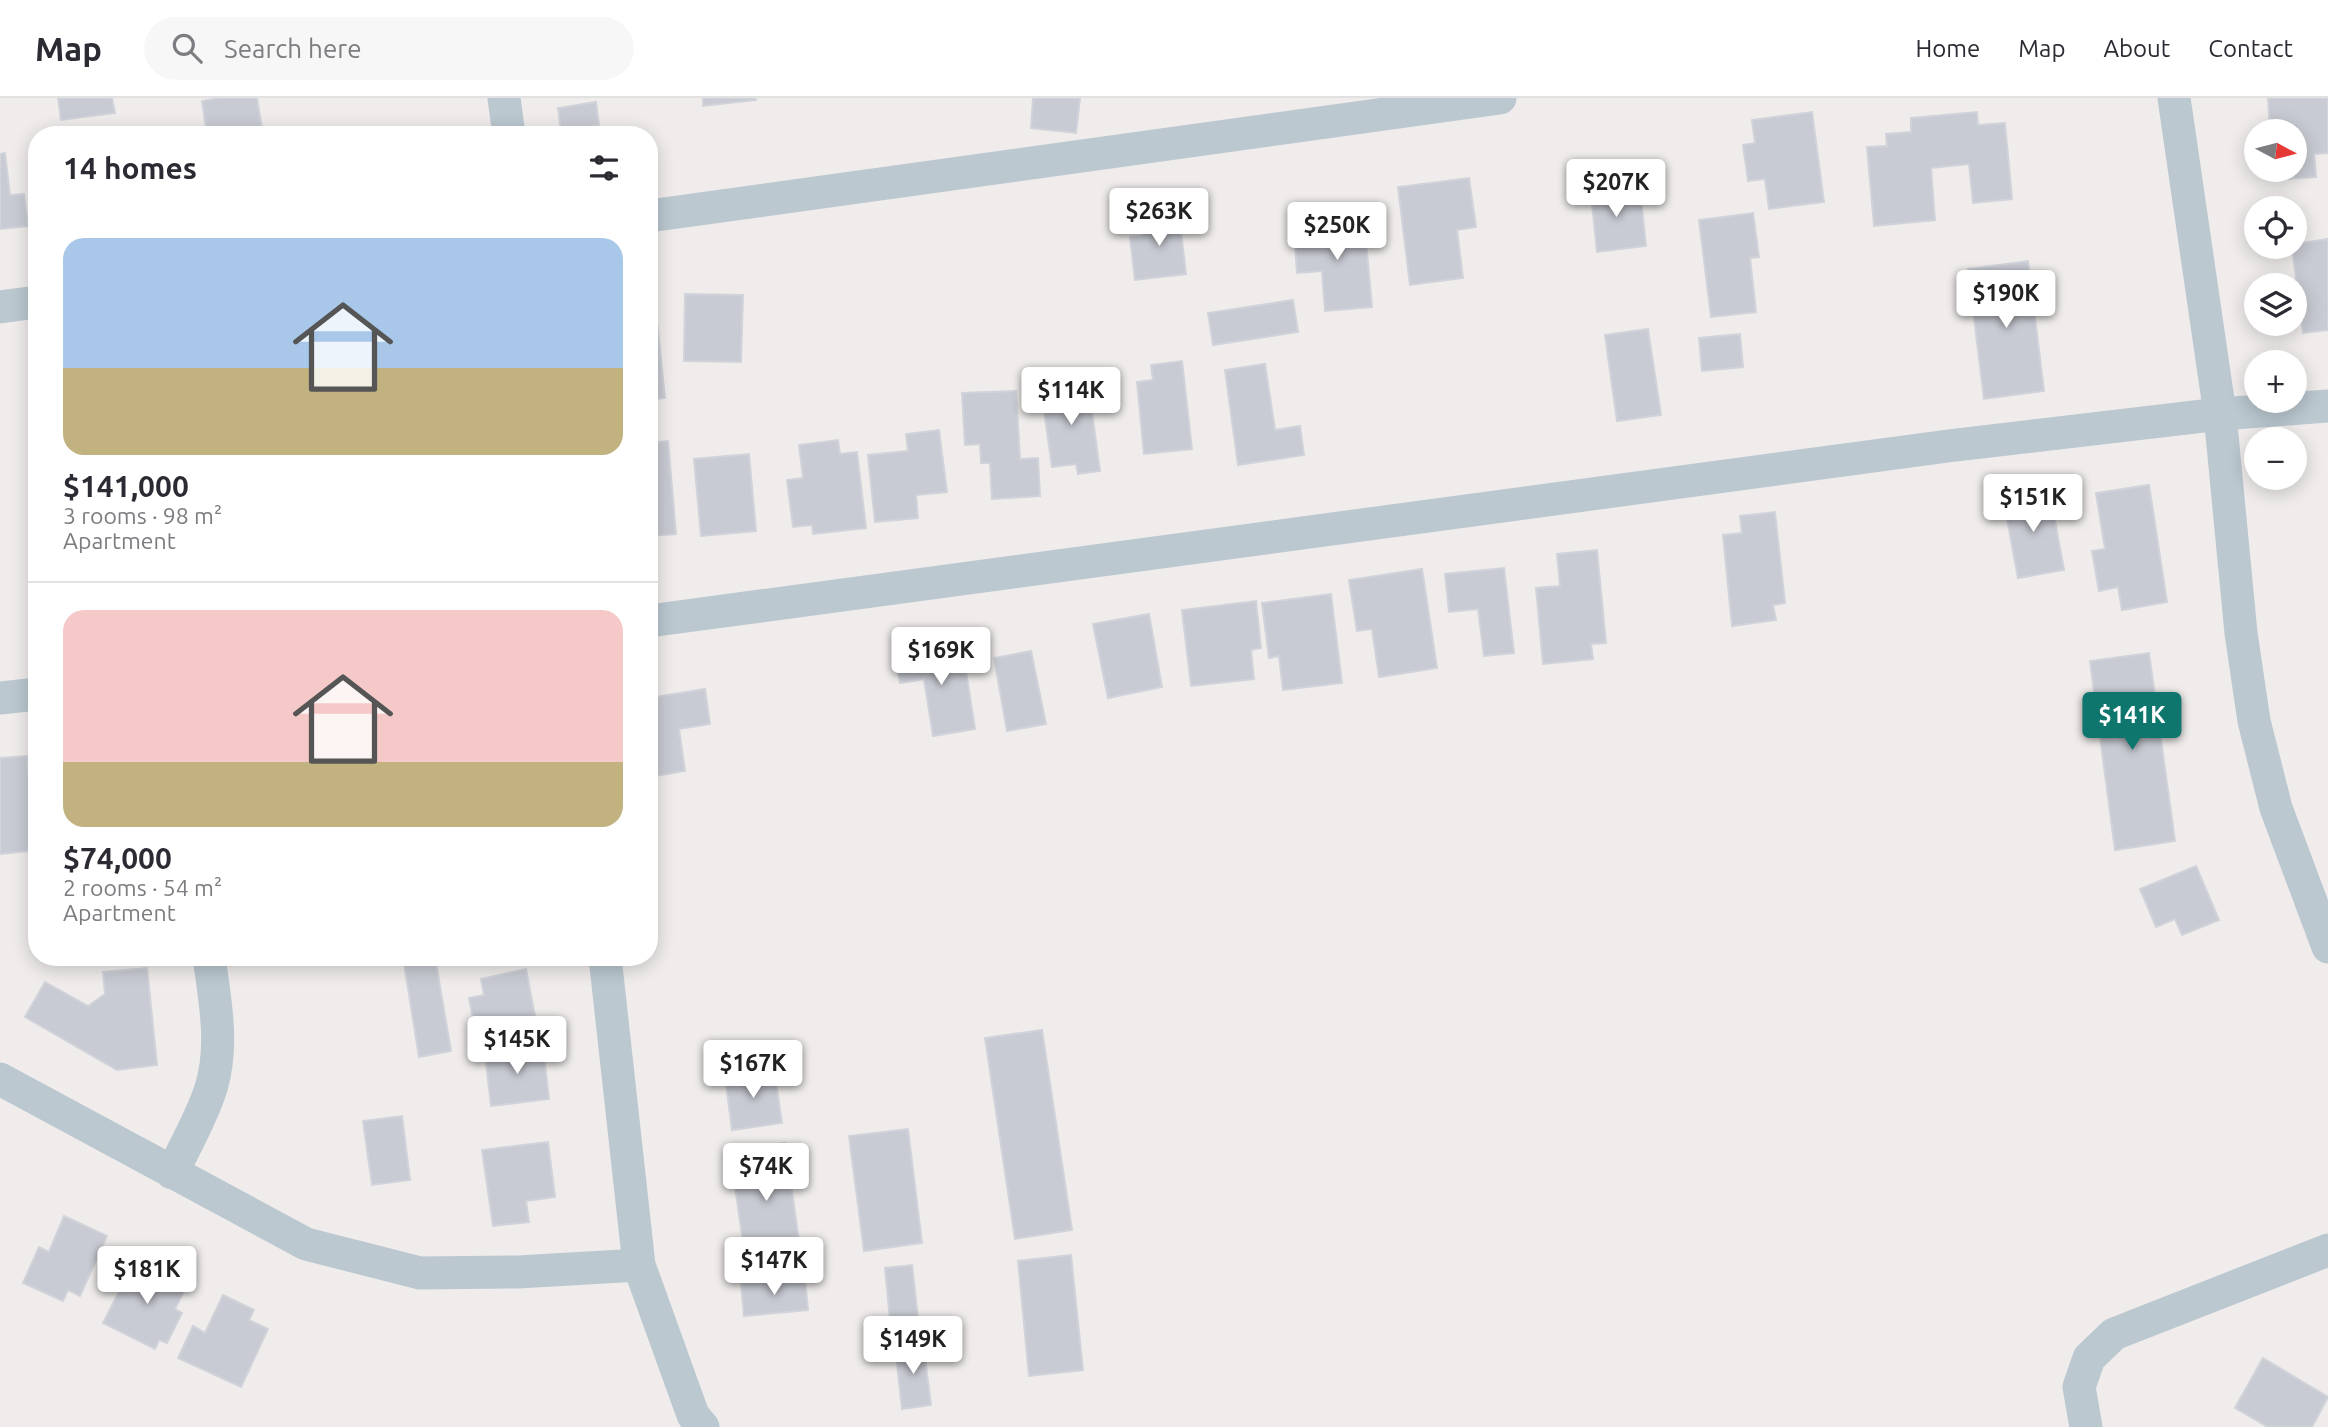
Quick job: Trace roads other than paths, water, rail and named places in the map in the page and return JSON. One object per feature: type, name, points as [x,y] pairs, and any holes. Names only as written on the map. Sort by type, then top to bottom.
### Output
[{"type":"street","points":[[504,98],[508,126]]},
{"type":"street","points":[[658,215],[1500,98]]},
{"type":"street","points":[[2174,98],[2220,414],[2241,633],[2254,721],[2276,808],[2328,947]]},
{"type":"street","points":[[0,307],[28,303]]},
{"type":"street","points":[[658,620],[1934,448],[2220,414],[2328,406]]},
{"type":"street","points":[[0,698],[28,695]]},
{"type":"street","points":[[172,1173],[211,1089],[216,1061],[217,1015],[210,966]]},
{"type":"street","points":[[606,966],[639,1265],[693,1415],[703,1427]]},
{"type":"street","points":[[0,1079],[306,1244],[420,1273],[518,1272],[639,1265]]},
{"type":"street","points":[[2086,1427],[2079,1387],[2089,1358],[2114,1335],[2328,1250]]}]
